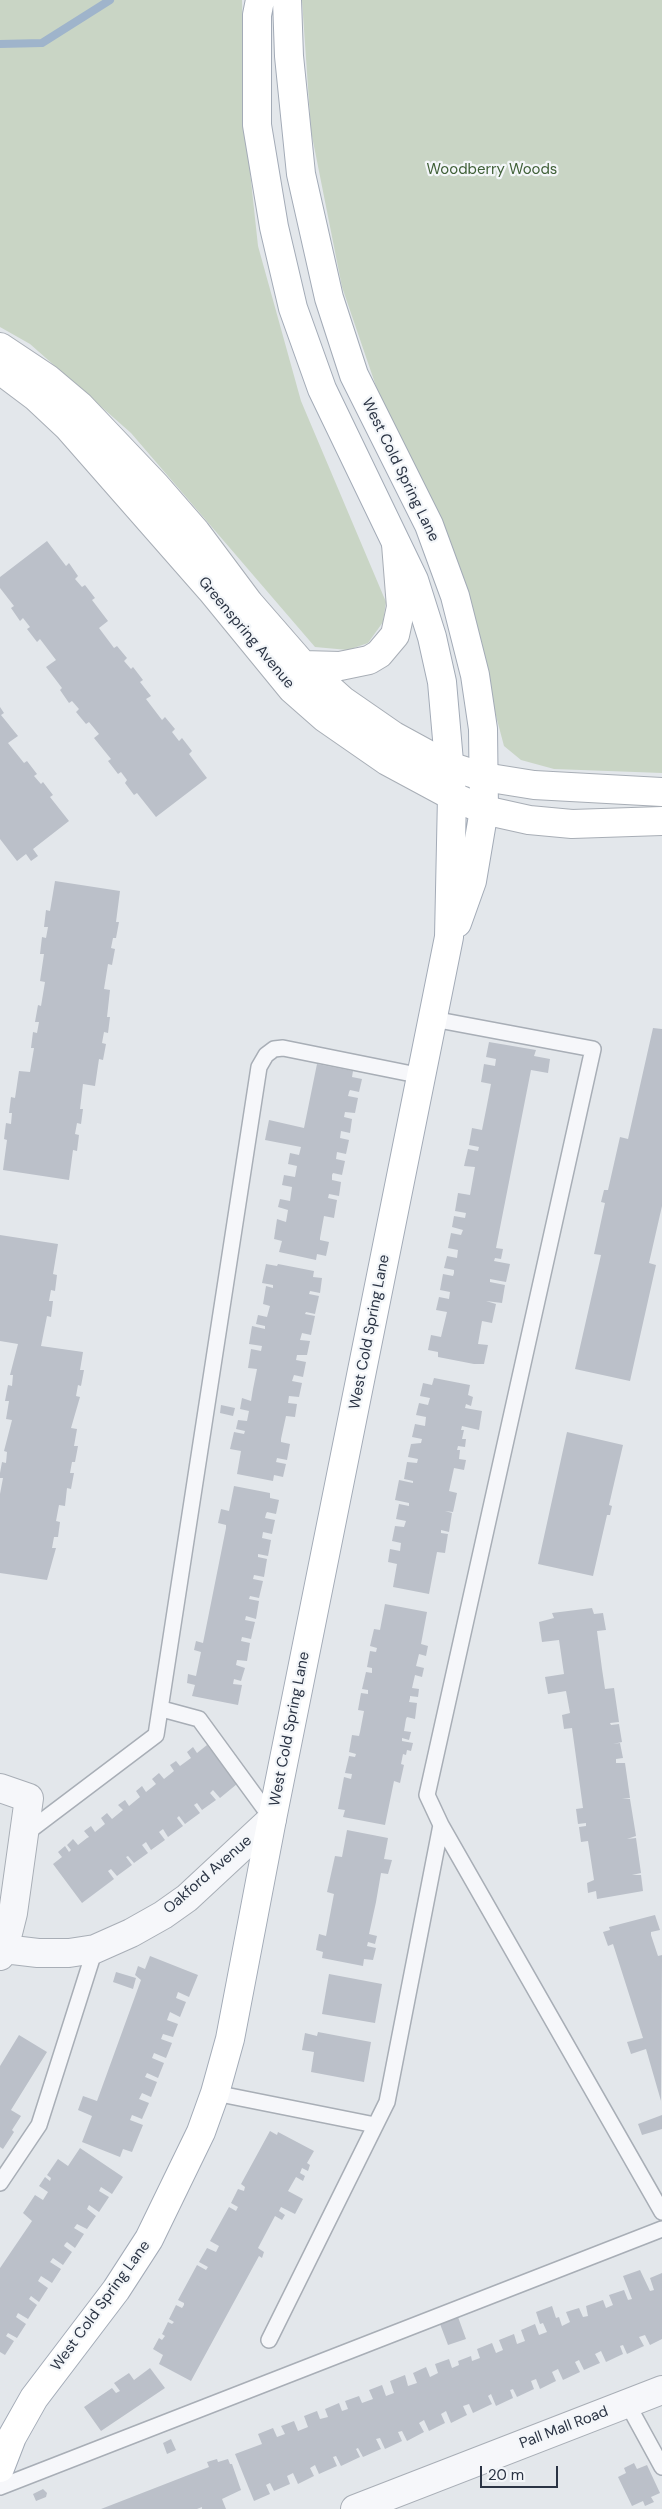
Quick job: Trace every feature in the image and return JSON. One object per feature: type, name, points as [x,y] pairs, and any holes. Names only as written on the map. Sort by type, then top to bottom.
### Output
[{"type":"main road","name":"West Cold Spring Lane","points":[[0,2468],[12,2437],[34,2398],[116,2290],[149,2239],[201,2132],[215,2092],[230,2039],[272,1819],[449,938],[452,796],[442,682],[432,637],[414,580],[322,389],[294,308],[272,218],[257,125],[257,16],[260,0]]},
{"type":"main road","name":"West Cold Spring Lane","points":[[287,0],[289,56],[301,174],[329,298],[354,375],[429,524],[455,596],[475,675],[483,729],[484,810],[472,881],[462,915],[449,938]]},
{"type":"main road","name":"Greenspring Avenue","points":[[0,347],[48,380],[80,406],[118,444],[196,532],[249,603],[303,665],[342,700],[394,736],[449,766],[484,777],[534,785],[662,792]]},
{"type":"main road","name":"Greenspring Avenue","points":[[0,370],[36,397],[68,427],[205,583],[292,689],[325,718],[387,762],[452,796],[484,810],[529,820],[572,824],[662,821]]},
{"type":"main road","points":[[303,665],[340,666],[369,660],[379,654],[395,635],[401,607],[395,538]]},
{"type":"street","points":[[0,1788],[29,1798],[13,1913],[1,1951]]},
{"type":"street","name":"Oakford Avenue","points":[[1,1951],[69,1953],[95,1949],[155,1920],[187,1898],[272,1819]]},
{"type":"street","name":"Pall Mall Road","points":[[355,2509],[662,2390]]},
{"type":"lane","points":[[433,1019],[592,1049],[426,1795],[441,1826],[662,2212]]},
{"type":"lane","points":[[25,1834],[156,1735],[162,1709],[259,1067],[266,1055],[274,1049],[283,1048],[422,1076]]},
{"type":"lane","points":[[162,1709],[199,1718],[272,1819]]},
{"type":"lane","points":[[269,2340],[387,2102],[441,1826]]},
{"type":"lane","points":[[0,2184],[40,2125],[95,1949]]},
{"type":"lane","points":[[215,2092],[375,2125]]},
{"type":"lane","points":[[0,2487],[662,2229]]},
{"type":"lane","points":[[627,2403],[662,2467]]},
{"type":"green space","points":[[0,0],[242,0],[245,125],[258,246],[301,401],[386,602],[383,622],[368,643],[348,650],[315,647],[131,433],[30,344],[0,327]]},
{"type":"green space","name":"Woodberry Woods","points":[[302,0],[662,0],[662,773],[554,769],[521,760],[504,746],[459,576],[379,395],[342,287],[311,131]]},
{"type":"building","points":[[47,541],[66,566],[69,563],[78,576],[75,579],[82,587],[85,585],[95,598],[92,600],[108,621],[99,628],[114,648],[117,646],[127,658],[124,661],[131,669],[133,667],[143,680],[140,682],[151,696],[146,699],[162,720],[165,717],[175,729],[172,732],[179,741],[182,738],[192,751],[189,754],[207,778],[156,817],[137,793],[134,795],[125,783],[127,780],[121,772],[118,774],[108,761],[111,759],[94,738],[99,734],[89,722],[86,724],[76,712],[79,709],[72,701],[69,703],[60,690],[62,688],[46,667],[56,660],[40,639],[37,642],[27,629],[30,627],[23,618],[20,621],[11,608],[14,606],[0,588],[0,577]]},
{"type":"building","points":[[0,707],[4,713],[1,715],[18,736],[8,743],[24,763],[27,761],[37,774],[34,776],[41,784],[43,782],[53,795],[50,797],[69,821],[33,849],[38,856],[31,861],[26,854],[17,861],[0,839]]},
{"type":"building","points":[[55,881],[120,891],[116,922],[119,922],[116,938],[113,938],[111,948],[115,949],[112,965],[108,964],[104,989],[110,990],[107,1017],[110,1017],[108,1033],[104,1032],[102,1043],[106,1044],[103,1060],[99,1059],[95,1086],[83,1084],[80,1109],[83,1109],[81,1124],[77,1123],[75,1134],[79,1135],[77,1151],[73,1150],[69,1180],[3,1170],[7,1140],[4,1139],[6,1123],[11,1124],[12,1113],[9,1113],[11,1097],[15,1098],[19,1071],[30,1072],[34,1048],[31,1048],[33,1032],[37,1033],[39,1022],[35,1022],[38,1005],[41,1006],[45,982],[40,981],[44,954],[40,954],[42,937],[46,938],[48,927],[44,927],[46,910],[50,911]]},
{"type":"building","points":[[653,1028],[662,1029],[662,1206],[649,1263],[656,1265],[630,1381],[575,1369],[601,1255],[594,1254],[605,1203],[601,1202],[604,1190],[608,1190],[620,1137],[628,1139]]},
{"type":"building","points":[[489,1042],[536,1050],[534,1056],[550,1059],[548,1073],[531,1070],[496,1248],[503,1249],[501,1259],[495,1258],[494,1261],[510,1264],[506,1282],[490,1279],[490,1282],[505,1285],[502,1303],[486,1301],[496,1304],[492,1323],[482,1321],[478,1344],[488,1345],[484,1364],[474,1364],[438,1357],[438,1352],[428,1350],[431,1335],[441,1337],[447,1312],[436,1310],[439,1297],[449,1299],[450,1292],[440,1290],[443,1274],[453,1276],[454,1273],[454,1270],[444,1268],[447,1256],[457,1258],[458,1250],[448,1248],[451,1233],[461,1235],[463,1230],[452,1227],[454,1216],[465,1218],[466,1213],[455,1211],[458,1193],[470,1195],[475,1167],[464,1166],[468,1149],[478,1151],[479,1147],[469,1145],[472,1128],[482,1130],[491,1084],[481,1082],[484,1064],[495,1066],[496,1059],[486,1057]]},
{"type":"building","points":[[317,1064],[353,1071],[352,1077],[362,1079],[359,1092],[350,1090],[349,1092],[348,1096],[358,1098],[355,1113],[345,1112],[344,1117],[352,1119],[350,1133],[341,1131],[340,1138],[349,1140],[346,1154],[337,1152],[336,1159],[345,1161],[342,1175],[333,1173],[332,1175],[332,1180],[341,1182],[339,1196],[329,1194],[328,1198],[337,1200],[334,1218],[324,1216],[320,1240],[329,1242],[326,1256],[317,1254],[316,1260],[279,1252],[282,1241],[274,1239],[277,1219],[286,1222],[288,1210],[278,1207],[280,1199],[290,1201],[292,1187],[282,1185],[284,1175],[295,1177],[297,1166],[288,1164],[290,1153],[299,1155],[301,1147],[265,1140],[269,1120],[304,1128]]},
{"type":"building","points":[[0,1235],[58,1244],[53,1274],[57,1275],[55,1291],[51,1290],[49,1301],[53,1301],[51,1317],[47,1316],[41,1346],[83,1352],[80,1370],[84,1370],[81,1386],[78,1385],[76,1396],[80,1397],[71,1428],[77,1429],[74,1446],[78,1446],[75,1462],[72,1462],[70,1473],[74,1473],[71,1489],[67,1488],[65,1506],[59,1505],[56,1521],[60,1522],[58,1537],[54,1537],[52,1548],[56,1548],[47,1580],[0,1573],[0,1494],[3,1478],[0,1478],[0,1473],[2,1462],[6,1463],[7,1452],[4,1451],[12,1420],[6,1419],[9,1401],[5,1401],[8,1385],[12,1386],[13,1375],[10,1375],[18,1344],[0,1341]]},
{"type":"building","points":[[266,1264],[277,1266],[278,1264],[314,1271],[313,1277],[322,1278],[320,1293],[310,1291],[309,1294],[319,1296],[315,1314],[306,1312],[305,1314],[315,1316],[311,1335],[302,1333],[300,1340],[310,1341],[307,1355],[297,1355],[296,1360],[306,1362],[303,1377],[294,1375],[292,1381],[302,1383],[299,1397],[289,1396],[288,1403],[297,1404],[295,1417],[286,1416],[281,1439],[281,1442],[290,1444],[287,1460],[277,1458],[276,1462],[286,1464],[283,1477],[274,1475],[273,1481],[237,1474],[241,1451],[230,1449],[234,1432],[244,1434],[245,1431],[236,1429],[238,1420],[247,1421],[249,1411],[240,1409],[242,1398],[251,1401],[257,1369],[248,1368],[251,1349],[261,1351],[262,1346],[249,1344],[252,1326],[265,1329],[265,1326],[256,1324],[258,1315],[267,1317],[270,1306],[263,1304],[266,1286],[273,1288],[273,1285],[262,1283]]},
{"type":"building","points":[[434,1378],[470,1385],[468,1395],[473,1397],[471,1406],[466,1404],[465,1408],[482,1411],[479,1430],[462,1426],[461,1430],[464,1430],[462,1439],[466,1439],[465,1447],[458,1446],[457,1450],[460,1450],[459,1459],[466,1460],[464,1470],[454,1468],[449,1491],[457,1493],[453,1512],[445,1511],[452,1513],[449,1532],[441,1530],[441,1533],[448,1534],[445,1553],[437,1552],[429,1594],[393,1587],[397,1564],[388,1562],[390,1549],[400,1551],[401,1543],[392,1541],[395,1526],[404,1527],[406,1521],[396,1519],[399,1504],[409,1506],[409,1503],[395,1500],[399,1480],[413,1483],[413,1481],[404,1479],[407,1462],[417,1463],[418,1459],[408,1457],[411,1444],[421,1443],[422,1439],[412,1437],[415,1424],[425,1426],[426,1417],[416,1415],[419,1403],[428,1405],[430,1398],[420,1396],[423,1383],[432,1385]]},
{"type":"building","points":[[221,1405],[235,1408],[233,1416],[220,1413]]},
{"type":"building","points":[[567,1432],[623,1445],[609,1505],[612,1506],[610,1515],[607,1515],[593,1576],[538,1564]]},
{"type":"building","points":[[234,1486],[270,1493],[270,1498],[279,1500],[276,1514],[267,1512],[265,1518],[275,1520],[272,1534],[263,1532],[262,1538],[271,1540],[268,1556],[258,1554],[258,1557],[267,1559],[264,1577],[254,1575],[253,1579],[263,1581],[259,1598],[250,1596],[249,1599],[259,1601],[256,1619],[246,1616],[245,1620],[255,1622],[251,1639],[242,1637],[241,1641],[250,1643],[247,1661],[237,1660],[236,1665],[245,1668],[241,1681],[234,1679],[233,1684],[242,1685],[238,1705],[192,1696],[195,1685],[187,1683],[188,1674],[196,1676],[201,1652],[194,1650],[196,1641],[203,1643],[226,1528],[226,1525],[218,1523],[221,1509],[229,1511]]},
{"type":"building","points":[[385,1604],[427,1612],[421,1644],[428,1646],[426,1656],[419,1654],[416,1666],[424,1668],[422,1677],[415,1675],[412,1688],[419,1689],[418,1697],[410,1696],[409,1702],[417,1703],[415,1719],[407,1717],[404,1731],[411,1732],[409,1740],[402,1738],[402,1741],[413,1743],[411,1751],[407,1750],[406,1755],[403,1754],[401,1764],[404,1765],[400,1783],[394,1781],[385,1825],[343,1817],[345,1810],[338,1809],[344,1777],[351,1779],[352,1774],[345,1773],[349,1756],[355,1757],[356,1754],[349,1752],[352,1735],[359,1736],[364,1711],[358,1710],[361,1693],[368,1694],[368,1690],[362,1689],[366,1672],[372,1673],[372,1668],[367,1667],[370,1651],[376,1652],[377,1648],[370,1646],[374,1629],[380,1630]]},
{"type":"building","points":[[592,1608],[594,1614],[603,1613],[606,1630],[597,1631],[602,1669],[605,1689],[614,1688],[619,1722],[610,1723],[611,1725],[619,1724],[622,1742],[613,1744],[620,1743],[623,1758],[616,1759],[616,1763],[625,1763],[630,1798],[622,1799],[630,1799],[636,1836],[627,1839],[636,1838],[641,1873],[632,1875],[641,1875],[643,1891],[597,1899],[596,1891],[588,1893],[587,1883],[594,1880],[588,1841],[581,1842],[579,1827],[586,1826],[586,1823],[578,1824],[576,1809],[583,1808],[572,1728],[564,1729],[562,1715],[570,1713],[566,1691],[548,1694],[545,1677],[564,1674],[559,1640],[542,1642],[539,1622],[554,1618],[552,1613]]},
{"type":"building","points":[[207,1745],[237,1784],[220,1798],[213,1790],[210,1793],[216,1800],[202,1810],[197,1803],[194,1805],[200,1813],[185,1824],[179,1816],[177,1818],[183,1826],[168,1837],[163,1829],[159,1832],[165,1840],[151,1850],[146,1842],[142,1845],[148,1853],[134,1863],[128,1856],[126,1857],[132,1865],[117,1876],[111,1869],[108,1871],[114,1879],[82,1903],[53,1864],[62,1857],[58,1852],[65,1846],[69,1852],[71,1850],[67,1845],[73,1839],[78,1845],[89,1837],[84,1831],[91,1826],[95,1832],[105,1824],[101,1818],[107,1813],[112,1819],[123,1810],[118,1805],[125,1800],[129,1806],[140,1797],[136,1791],[142,1786],[146,1792],[156,1784],[152,1779],[159,1773],[164,1779],[174,1771],[170,1765],[176,1761],[180,1766],[191,1758],[187,1752],[193,1747],[197,1753]]},
{"type":"building","points":[[347,1830],[388,1838],[384,1859],[392,1860],[388,1874],[381,1873],[369,1934],[377,1936],[375,1944],[368,1942],[367,1946],[376,1948],[373,1960],[364,1959],[363,1966],[322,1958],[323,1952],[316,1950],[319,1934],[326,1936],[334,1894],[327,1892],[335,1856],[342,1857]]},
{"type":"building","points":[[655,1915],[660,1930],[651,1932],[651,1935],[658,1956],[662,1955],[661,2101],[646,2049],[631,2054],[627,2042],[643,2038],[613,1944],[608,1946],[603,1932],[610,1930],[609,1927]]},
{"type":"building","points":[[150,1956],[198,1975],[189,1997],[178,1992],[176,1998],[186,2002],[180,2017],[170,2012],[167,2020],[178,2024],[173,2037],[163,2034],[161,2039],[172,2043],[166,2058],[154,2053],[152,2058],[164,2063],[158,2078],[147,2073],[145,2077],[157,2082],[151,2097],[142,2093],[139,2099],[149,2103],[142,2119],[132,2115],[130,2120],[143,2125],[132,2152],[123,2149],[120,2157],[82,2142],[92,2116],[78,2110],[83,2096],[97,2101],[141,1980],[135,1975],[138,1966],[145,1969]]},
{"type":"building","points":[[116,1972],[136,1978],[133,1989],[113,1982]]},
{"type":"building","points":[[329,1974],[382,1984],[375,2023],[322,2014]]},
{"type":"building","points":[[318,2032],[371,2042],[364,2082],[311,2072],[314,2052],[302,2050],[305,2033],[317,2036]]},
{"type":"building","points":[[19,2035],[47,2052],[11,2110],[21,2116],[12,2130],[14,2132],[3,2149],[0,2147],[0,2066]]},
{"type":"building","points":[[662,2115],[662,2129],[642,2135],[638,2124]]},
{"type":"building","points":[[270,2131],[277,2135],[278,2132],[314,2151],[307,2163],[310,2165],[308,2171],[302,2168],[300,2173],[305,2176],[303,2181],[296,2177],[288,2191],[303,2199],[295,2214],[281,2207],[279,2211],[285,2215],[282,2220],[275,2216],[258,2248],[264,2252],[262,2258],[259,2256],[191,2381],[159,2364],[163,2355],[153,2349],[159,2338],[162,2340],[165,2336],[162,2334],[168,2322],[172,2324],[174,2322],[169,2319],[176,2305],[182,2308],[184,2305],[184,2303],[178,2300],[197,2265],[206,2270],[208,2267],[199,2262],[207,2248],[216,2252],[219,2246],[210,2241],[229,2207],[236,2211],[238,2207],[231,2203],[238,2189],[244,2191],[245,2187],[241,2184]]},
{"type":"building","points":[[80,2148],[123,2177],[112,2194],[101,2187],[99,2191],[109,2197],[99,2212],[89,2205],[87,2209],[96,2216],[87,2229],[77,2224],[74,2228],[84,2234],[75,2248],[67,2242],[65,2244],[64,2246],[72,2252],[63,2265],[53,2258],[50,2262],[61,2269],[52,2283],[41,2276],[38,2281],[48,2288],[39,2302],[31,2296],[29,2299],[37,2305],[28,2319],[18,2313],[16,2317],[26,2324],[17,2338],[8,2333],[6,2336],[14,2341],[5,2355],[0,2352],[0,2268],[32,2221],[23,2213],[35,2195],[43,2200],[48,2192],[39,2186],[45,2177],[50,2181],[51,2178],[47,2175],[58,2159],[68,2166]]},
{"type":"building","points":[[640,2270],[650,2291],[654,2290],[650,2278],[662,2273],[662,2339],[650,2345],[645,2335],[639,2337],[644,2346],[627,2354],[623,2345],[620,2346],[623,2354],[606,2362],[601,2351],[595,2354],[600,2363],[584,2370],[579,2360],[575,2362],[580,2372],[563,2380],[558,2369],[552,2372],[556,2381],[540,2389],[536,2379],[531,2381],[534,2389],[517,2397],[513,2389],[510,2390],[513,2398],[496,2406],[491,2394],[488,2396],[492,2404],[473,2413],[469,2404],[463,2406],[467,2415],[451,2423],[446,2411],[441,2414],[445,2423],[429,2431],[424,2420],[419,2423],[424,2432],[407,2441],[402,2431],[398,2432],[402,2441],[385,2449],[380,2438],[376,2439],[381,2449],[363,2457],[358,2448],[356,2449],[360,2457],[341,2466],[336,2456],[333,2457],[337,2466],[319,2474],[315,2465],[310,2468],[314,2476],[298,2484],[293,2473],[287,2476],[290,2484],[274,2491],[270,2483],[266,2485],[270,2494],[254,2501],[235,2454],[262,2444],[258,2434],[273,2428],[277,2437],[285,2434],[281,2426],[294,2421],[298,2431],[308,2427],[304,2416],[317,2411],[320,2419],[328,2417],[325,2409],[339,2403],[342,2411],[348,2409],[345,2401],[359,2396],[362,2403],[373,2399],[369,2390],[382,2385],[386,2396],[394,2393],[390,2381],[405,2375],[408,2386],[417,2383],[413,2373],[426,2367],[430,2377],[438,2373],[435,2364],[449,2359],[452,2368],[459,2365],[458,2361],[471,2356],[472,2361],[480,2358],[477,2349],[492,2343],[496,2353],[503,2350],[499,2340],[514,2334],[517,2344],[525,2341],[521,2330],[535,2324],[539,2335],[547,2332],[543,2323],[540,2324],[536,2312],[552,2306],[556,2318],[559,2317],[562,2326],[570,2322],[566,2312],[579,2308],[583,2317],[588,2316],[586,2306],[603,2300],[606,2308],[613,2305],[609,2295],[624,2290],[628,2300],[632,2299],[623,2276]]},
{"type":"building","points":[[458,2317],[466,2339],[448,2345],[440,2324]]},
{"type":"building","points":[[150,2368],[165,2388],[101,2431],[84,2407],[112,2388],[116,2393],[120,2391],[114,2383],[129,2373],[134,2380]]},
{"type":"building","points":[[171,2439],[176,2450],[167,2454],[163,2443]]},
{"type":"building","points":[[217,2459],[218,2462],[228,2459],[230,2464],[232,2464],[241,2490],[222,2499],[226,2509],[202,2509],[202,2507],[197,2509],[101,2509],[209,2467],[207,2462]]},
{"type":"building","points":[[634,2463],[637,2469],[647,2465],[660,2493],[651,2497],[654,2502],[645,2506],[643,2501],[632,2506],[618,2477],[626,2473],[624,2468]]},
{"type":"building","points":[[43,2489],[47,2493],[46,2497],[36,2501],[33,2494]]},
{"type":"waterway","points":[[0,44],[42,43],[110,0]]}]
